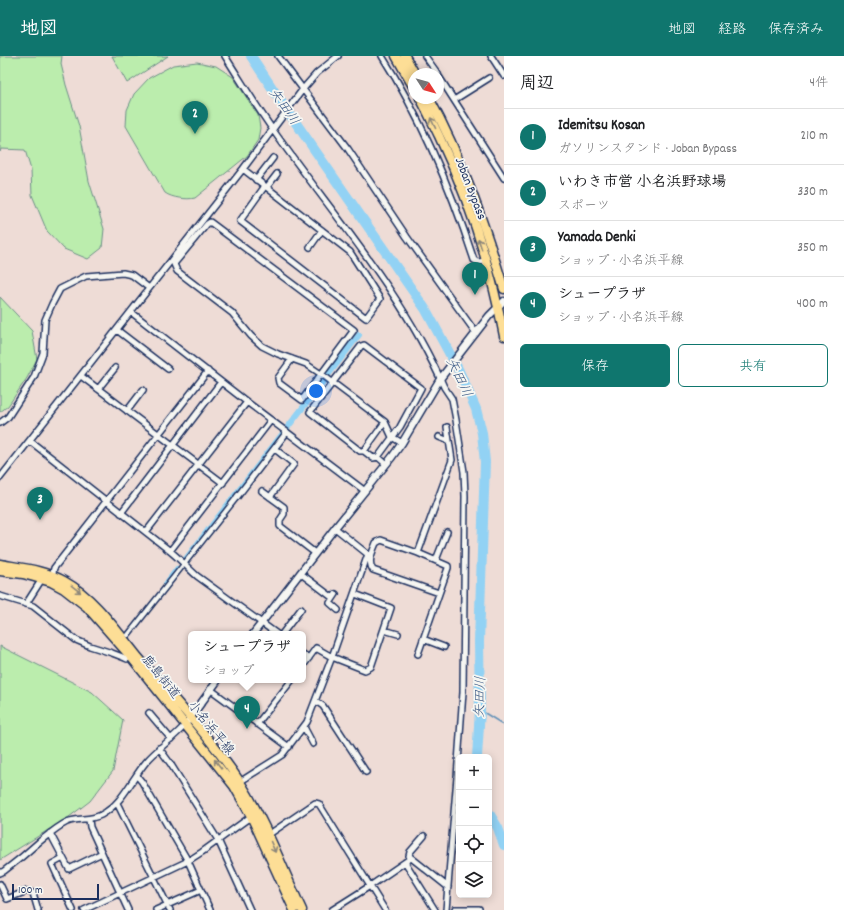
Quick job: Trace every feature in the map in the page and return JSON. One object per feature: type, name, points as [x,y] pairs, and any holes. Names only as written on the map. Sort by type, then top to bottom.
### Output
[{"type":"main road","points":[[396,56],[408,77]]},
{"type":"main road","points":[[405,56],[412,68]]},
{"type":"main road","name":"Joban Bypass","points":[[423,104],[456,175],[466,202],[501,303],[504,336]]},
{"type":"main road","name":"Joban Bypass","points":[[432,104],[472,191],[504,289]]},
{"type":"main road","name":"小名浜平線","points":[[0,564],[36,570],[48,579],[75,588],[94,605],[110,623],[188,721],[209,741],[237,784],[302,910]]},
{"type":"main road","name":"鹿島街道","points":[[0,571],[48,579],[64,589],[87,607],[188,721]]},
{"type":"main road","points":[[254,815],[294,910]]},
{"type":"street","points":[[225,56],[274,127],[377,269],[442,377],[452,399],[461,447],[465,485],[462,692],[446,910]]},
{"type":"street","points":[[278,56],[302,92],[348,149],[407,237],[476,333]]},
{"type":"street","points":[[0,478],[317,73],[338,56]]},
{"type":"street","points":[[382,56],[407,99],[442,172],[474,260],[478,262],[486,261]]},
{"type":"street","points":[[425,56],[434,68]]},
{"type":"street","points":[[491,56],[504,76]]},
{"type":"street","points":[[454,100],[489,78]]},
{"type":"street","points":[[444,84],[504,178]]},
{"type":"street","points":[[256,180],[273,158]]},
{"type":"street","points":[[243,169],[256,180],[266,187],[350,252],[380,299],[366,318],[240,221],[266,187],[277,174]]},
{"type":"street","points":[[292,359],[278,378],[279,383],[302,400],[323,374],[354,330],[210,222],[174,264],[177,271],[232,313],[251,336],[262,346],[306,364],[323,374],[385,422],[392,437],[402,444]]},
{"type":"street","points":[[310,248],[322,230]]},
{"type":"street","points":[[0,423],[8,417],[34,377],[43,353],[45,320],[60,289],[86,276],[126,273],[132,275],[150,288]]},
{"type":"street","points":[[256,631],[334,528],[402,444],[442,377],[501,303]]},
{"type":"street","points":[[131,312],[365,491]]},
{"type":"street","points":[[117,330],[168,370]]},
{"type":"street","points":[[378,458],[400,427],[421,388],[364,345],[361,346],[331,381],[310,412],[360,451],[364,451],[373,458],[378,458],[386,464]]},
{"type":"street","points":[[98,389],[115,368]]},
{"type":"street","points":[[26,604],[48,579],[54,568],[208,372]]},
{"type":"street","points":[[81,376],[222,483]]},
{"type":"street","points":[[121,513],[221,382]]},
{"type":"street","points":[[127,411],[143,390]]},
{"type":"street","points":[[146,532],[247,402]]},
{"type":"street","points":[[170,551],[271,420]]},
{"type":"street","points":[[364,451],[385,422]]},
{"type":"street","points":[[418,553],[452,460],[447,427]]},
{"type":"street","points":[[128,635],[287,432]]},
{"type":"street","points":[[439,436],[449,441]]},
{"type":"street","points":[[30,441],[182,560],[184,564],[198,576],[272,631]]},
{"type":"street","points":[[270,497],[294,464],[275,449]]},
{"type":"street","points":[[262,491],[284,507],[284,514],[280,520],[280,526],[316,553]]},
{"type":"street","points":[[334,528],[370,555]]},
{"type":"street","points":[[436,560],[447,532]]},
{"type":"street","points":[[237,784],[282,755],[307,722],[370,555],[376,543],[380,540],[446,564],[448,568],[418,654]]},
{"type":"street","points":[[370,555],[370,564],[373,570],[439,593]]},
{"type":"street","points":[[300,573],[335,596],[330,603],[338,610]]},
{"type":"street","points":[[306,662],[316,648],[332,657],[365,670],[371,667],[391,608],[355,594]]},
{"type":"street","points":[[0,596],[33,606],[76,640],[125,658],[131,657]]},
{"type":"street","points":[[284,631],[301,609]]},
{"type":"street","points":[[384,630],[398,634]]},
{"type":"street","points":[[423,639],[444,647]]},
{"type":"street","points":[[0,873],[50,833],[65,823],[77,819],[89,820],[102,814],[117,803],[146,763],[159,748],[171,739],[188,721],[215,683]]},
{"type":"street","points":[[257,724],[290,683]]},
{"type":"street","points":[[210,689],[289,747]]},
{"type":"street","points":[[316,701],[323,706],[366,772]]},
{"type":"street","points":[[149,713],[171,739]]},
{"type":"street","points":[[304,727],[313,744]]},
{"type":"street","points":[[159,748],[218,840],[250,910]]},
{"type":"street","points":[[137,776],[142,782],[188,861],[210,910]]},
{"type":"street","points":[[117,803],[169,907]]},
{"type":"street","points":[[271,832],[315,803],[319,804],[385,910]]},
{"type":"street","points":[[84,910],[188,861],[254,815]]},
{"type":"street","points":[[89,820],[90,827],[128,910]]},
{"type":"street","points":[[50,833],[69,869],[102,853]]},
{"type":"street","points":[[424,836],[409,854],[411,858],[448,887]]},
{"type":"street","points":[[63,858],[52,864],[73,910]]},
{"type":"street","points":[[332,910],[411,858]]},
{"type":"street","points":[[405,862],[435,910]]},
{"type":"street","points":[[0,884],[7,899],[27,891],[33,893],[38,910]]},
{"type":"street","points":[[156,910],[169,907],[201,890]]},
{"type":"street","points":[[455,910],[479,908],[479,910]]},
{"type":"green space","points":[[0,56],[62,56],[61,64],[79,126],[89,181],[104,229],[102,248],[88,259],[64,249],[47,231],[32,195],[31,170],[25,150],[1,149],[0,152]]},
{"type":"green space","points":[[112,56],[168,56],[127,83]]},
{"type":"green space","points":[[197,62],[216,66],[233,77],[258,115],[260,128],[258,140],[247,156],[195,198],[184,199],[165,193],[126,126],[127,110],[134,94],[149,78],[173,65]]},
{"type":"green space","points":[[0,297],[32,331],[37,359],[27,378],[8,406],[0,412]]},
{"type":"green space","points":[[0,646],[92,692],[123,720],[113,771],[90,801],[69,817],[0,860]]},
{"type":"waterway","name":"矢田川","points":[[251,56],[426,310],[459,371],[476,409],[482,433],[485,462],[479,642],[480,710],[477,754]]},
{"type":"waterway","points":[[185,560],[359,335]]},
{"type":"waterway","points":[[166,584],[177,569]]},
{"type":"waterway","points":[[480,710],[504,725]]},
{"type":"waterway","name":"矢田川","points":[[492,818],[498,828],[504,845]]},
{"type":"place","name":"いわき市営 小名浜野球場","points":[[195,134]]},
{"type":"place","name":"Idemitsu Kosan","points":[[475,295]]},
{"type":"place","name":"Yamada Denki","points":[[40,520]]},
{"type":"place","name":"シュープラザ","points":[[247,729]]}]
